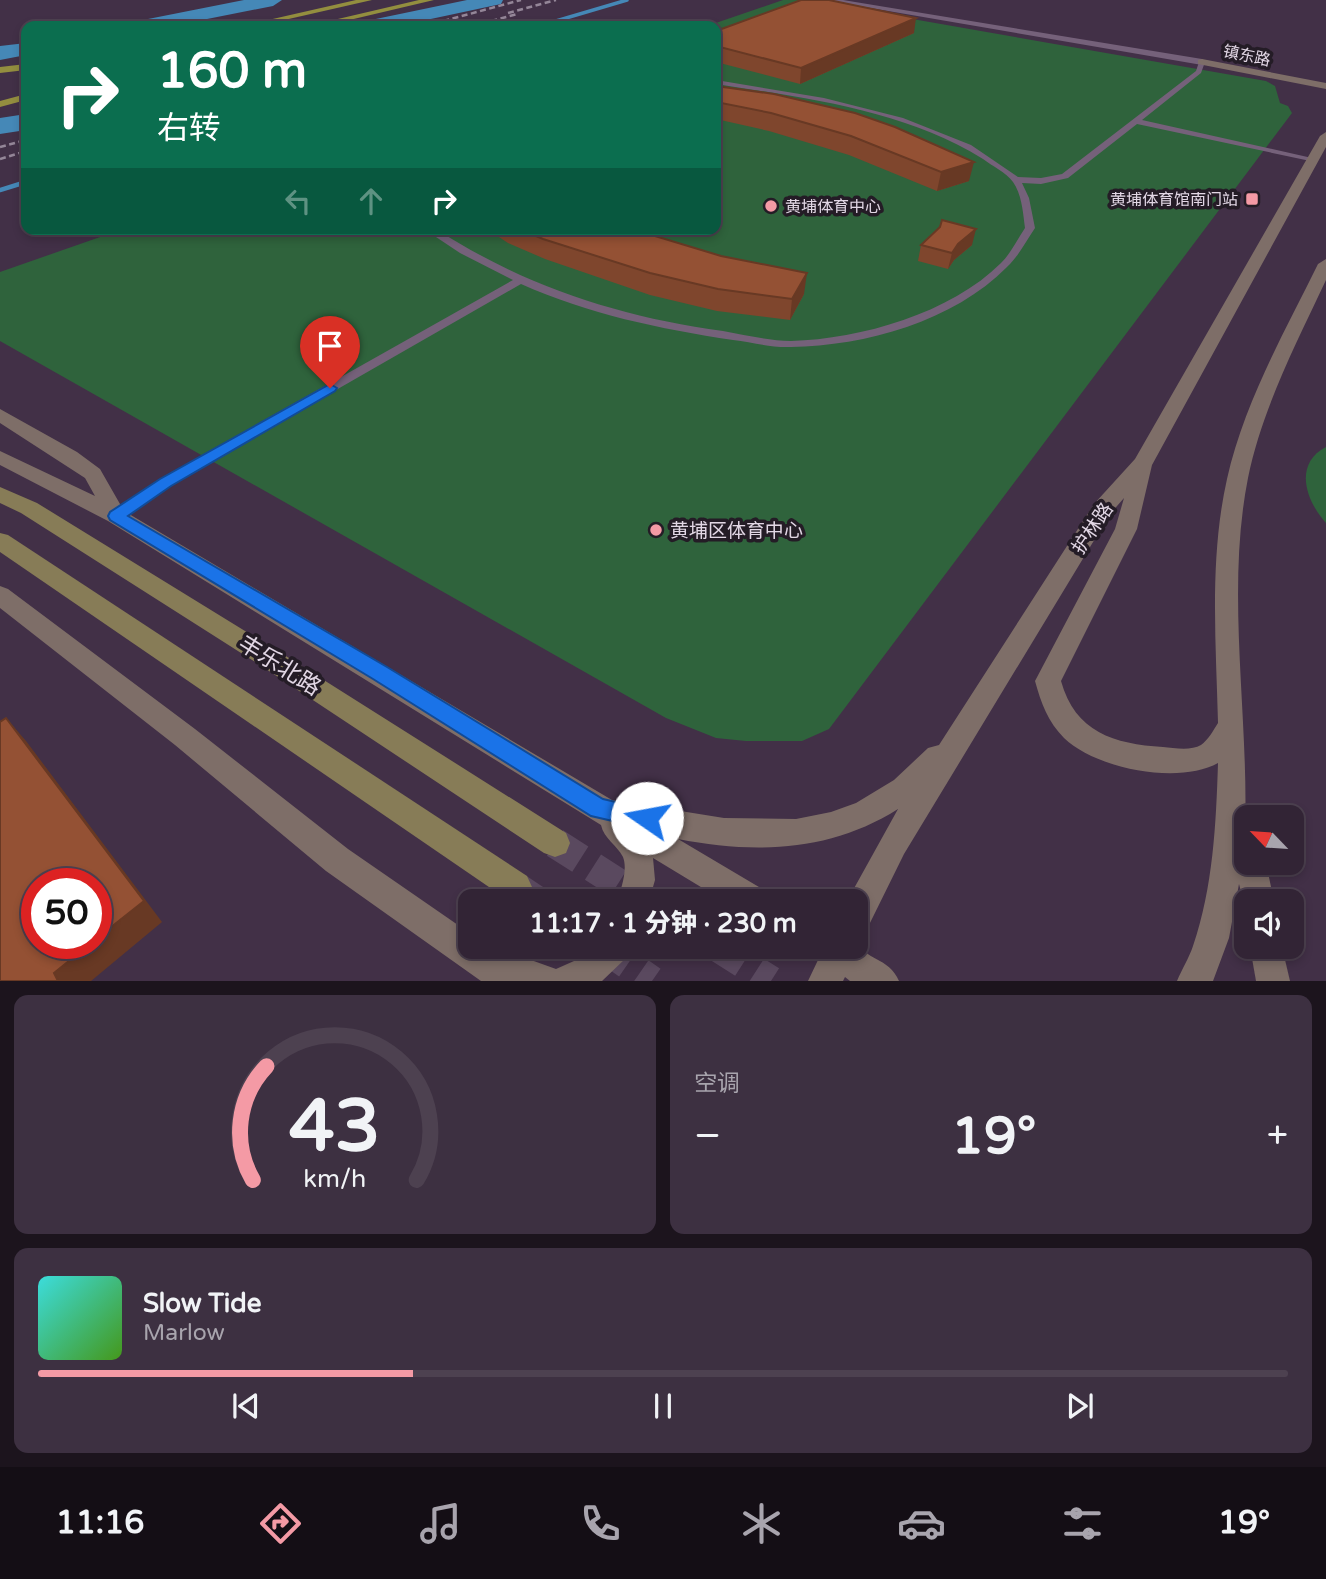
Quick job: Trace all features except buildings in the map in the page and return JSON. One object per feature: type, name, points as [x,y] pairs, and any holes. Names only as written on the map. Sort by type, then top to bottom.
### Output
[{"type":"highway","points":[[270,21],[368,0]]},
{"type":"highway","points":[[305,21],[390,0]]},
{"type":"highway","points":[[336,21],[432,0]]},
{"type":"highway","points":[[354,21],[432,0]]},
{"type":"highway","points":[[0,70],[21,68]]},
{"type":"highway","points":[[0,92],[21,86]]},
{"type":"highway","points":[[0,97],[21,92]]},
{"type":"highway","points":[[0,104],[21,98]]},
{"type":"highway","points":[[0,112],[21,107]]},
{"type":"main road","name":"镇东路","points":[[1202,62],[1326,84]]},
{"type":"main road","points":[[1277,76],[1326,76]]},
{"type":"main road","points":[[1277,76],[1326,99]]},
{"type":"main road","name":"护林路","points":[[868,894],[893,844],[1102,509],[1143,463],[1326,136]]},
{"type":"main road","points":[[1194,981],[1215,930],[1228,871],[1232,806],[1228,588],[1236,484],[1263,398],[1326,264]]},
{"type":"main road","points":[[0,415],[93,474],[116,516]]},
{"type":"main road","points":[[0,457],[116,516],[734,889]]},
{"type":"main road","points":[[1143,463],[1126,528],[1048,681],[1051,699],[1066,721],[1083,738],[1106,750],[1129,757],[1183,760],[1204,758],[1217,748],[1230,727]]},
{"type":"main road","name":"丰乐北路","points":[[0,494],[29,508],[272,660],[555,843]]},
{"type":"main road","points":[[0,541],[516,887]]},
{"type":"main road","points":[[0,595],[13,611],[337,860],[490,971],[510,981]]},
{"type":"main road","points":[[1230,727],[1242,805]]},
{"type":"main road","points":[[599,809],[719,833],[766,836],[831,827],[869,812],[900,793],[957,739]]},
{"type":"main road","points":[[599,809],[638,852],[639,880],[636,889]]},
{"type":"main road","points":[[568,981],[586,973],[601,959]]},
{"type":"main road","points":[[837,959],[882,981]]},
{"type":"main road","points":[[1268,959],[1273,981]]},
{"type":"main road","points":[[490,971],[545,981]]},
{"type":"street","points":[[828,0],[1202,62]]},
{"type":"lane","points":[[1016,180],[1041,181],[1065,176],[1199,72],[1202,62]]},
{"type":"lane","points":[[437,235],[457,249],[519,281],[602,310],[702,333],[790,344],[855,338],[906,321],[966,295],[1004,266],[1030,228],[1026,199],[1016,180],[981,153],[929,129],[837,103],[721,83]]},
{"type":"lane","points":[[1136,121],[1312,160]]},
{"type":"lane","points":[[116,516],[165,482],[519,281]]},
{"type":"green space","name":"黄埔区体育中心","points":[[783,0],[804,0],[1266,81],[1275,86],[1280,103],[1288,106],[1292,113],[829,729],[802,741],[716,738],[666,718],[0,341],[0,272],[106,235],[721,235],[721,21]]},
{"type":"green space","points":[[1326,447],[1326,523],[1309,494],[1306,473],[1309,463]]},
{"type":"waterway","points":[[168,21],[273,0]]},
{"type":"waterway","points":[[395,21],[494,0]]},
{"type":"waterway","points":[[556,21],[627,0]]},
{"type":"waterway","points":[[0,53],[21,50]]},
{"type":"waterway","points":[[0,126],[21,123]]},
{"type":"waterway","points":[[0,190],[21,184]]},
{"type":"tunnel","points":[[555,843],[627,889]]},
{"type":"tunnel","points":[[620,959],[652,981]]},
{"type":"tunnel","points":[[737,959],[771,981]]},
{"type":"railway","points":[[443,21],[521,0]]},
{"type":"railway","points":[[508,13],[556,0]]},
{"type":"railway","points":[[491,21],[517,14]]},
{"type":"railway","points":[[0,147],[21,141]]},
{"type":"railway","points":[[0,159],[21,153]]},
{"type":"place","name":"黄埔体育馆南门站","points":[[1252,199]]},
{"type":"place","name":"黄埔体育中心","points":[[771,206]]},
{"type":"place","name":"黄埔区体育中心","points":[[656,530]]},
{"type":"route","points":[[330,388],[165,482],[116,516],[380,673],[599,809],[647,818]]}]
